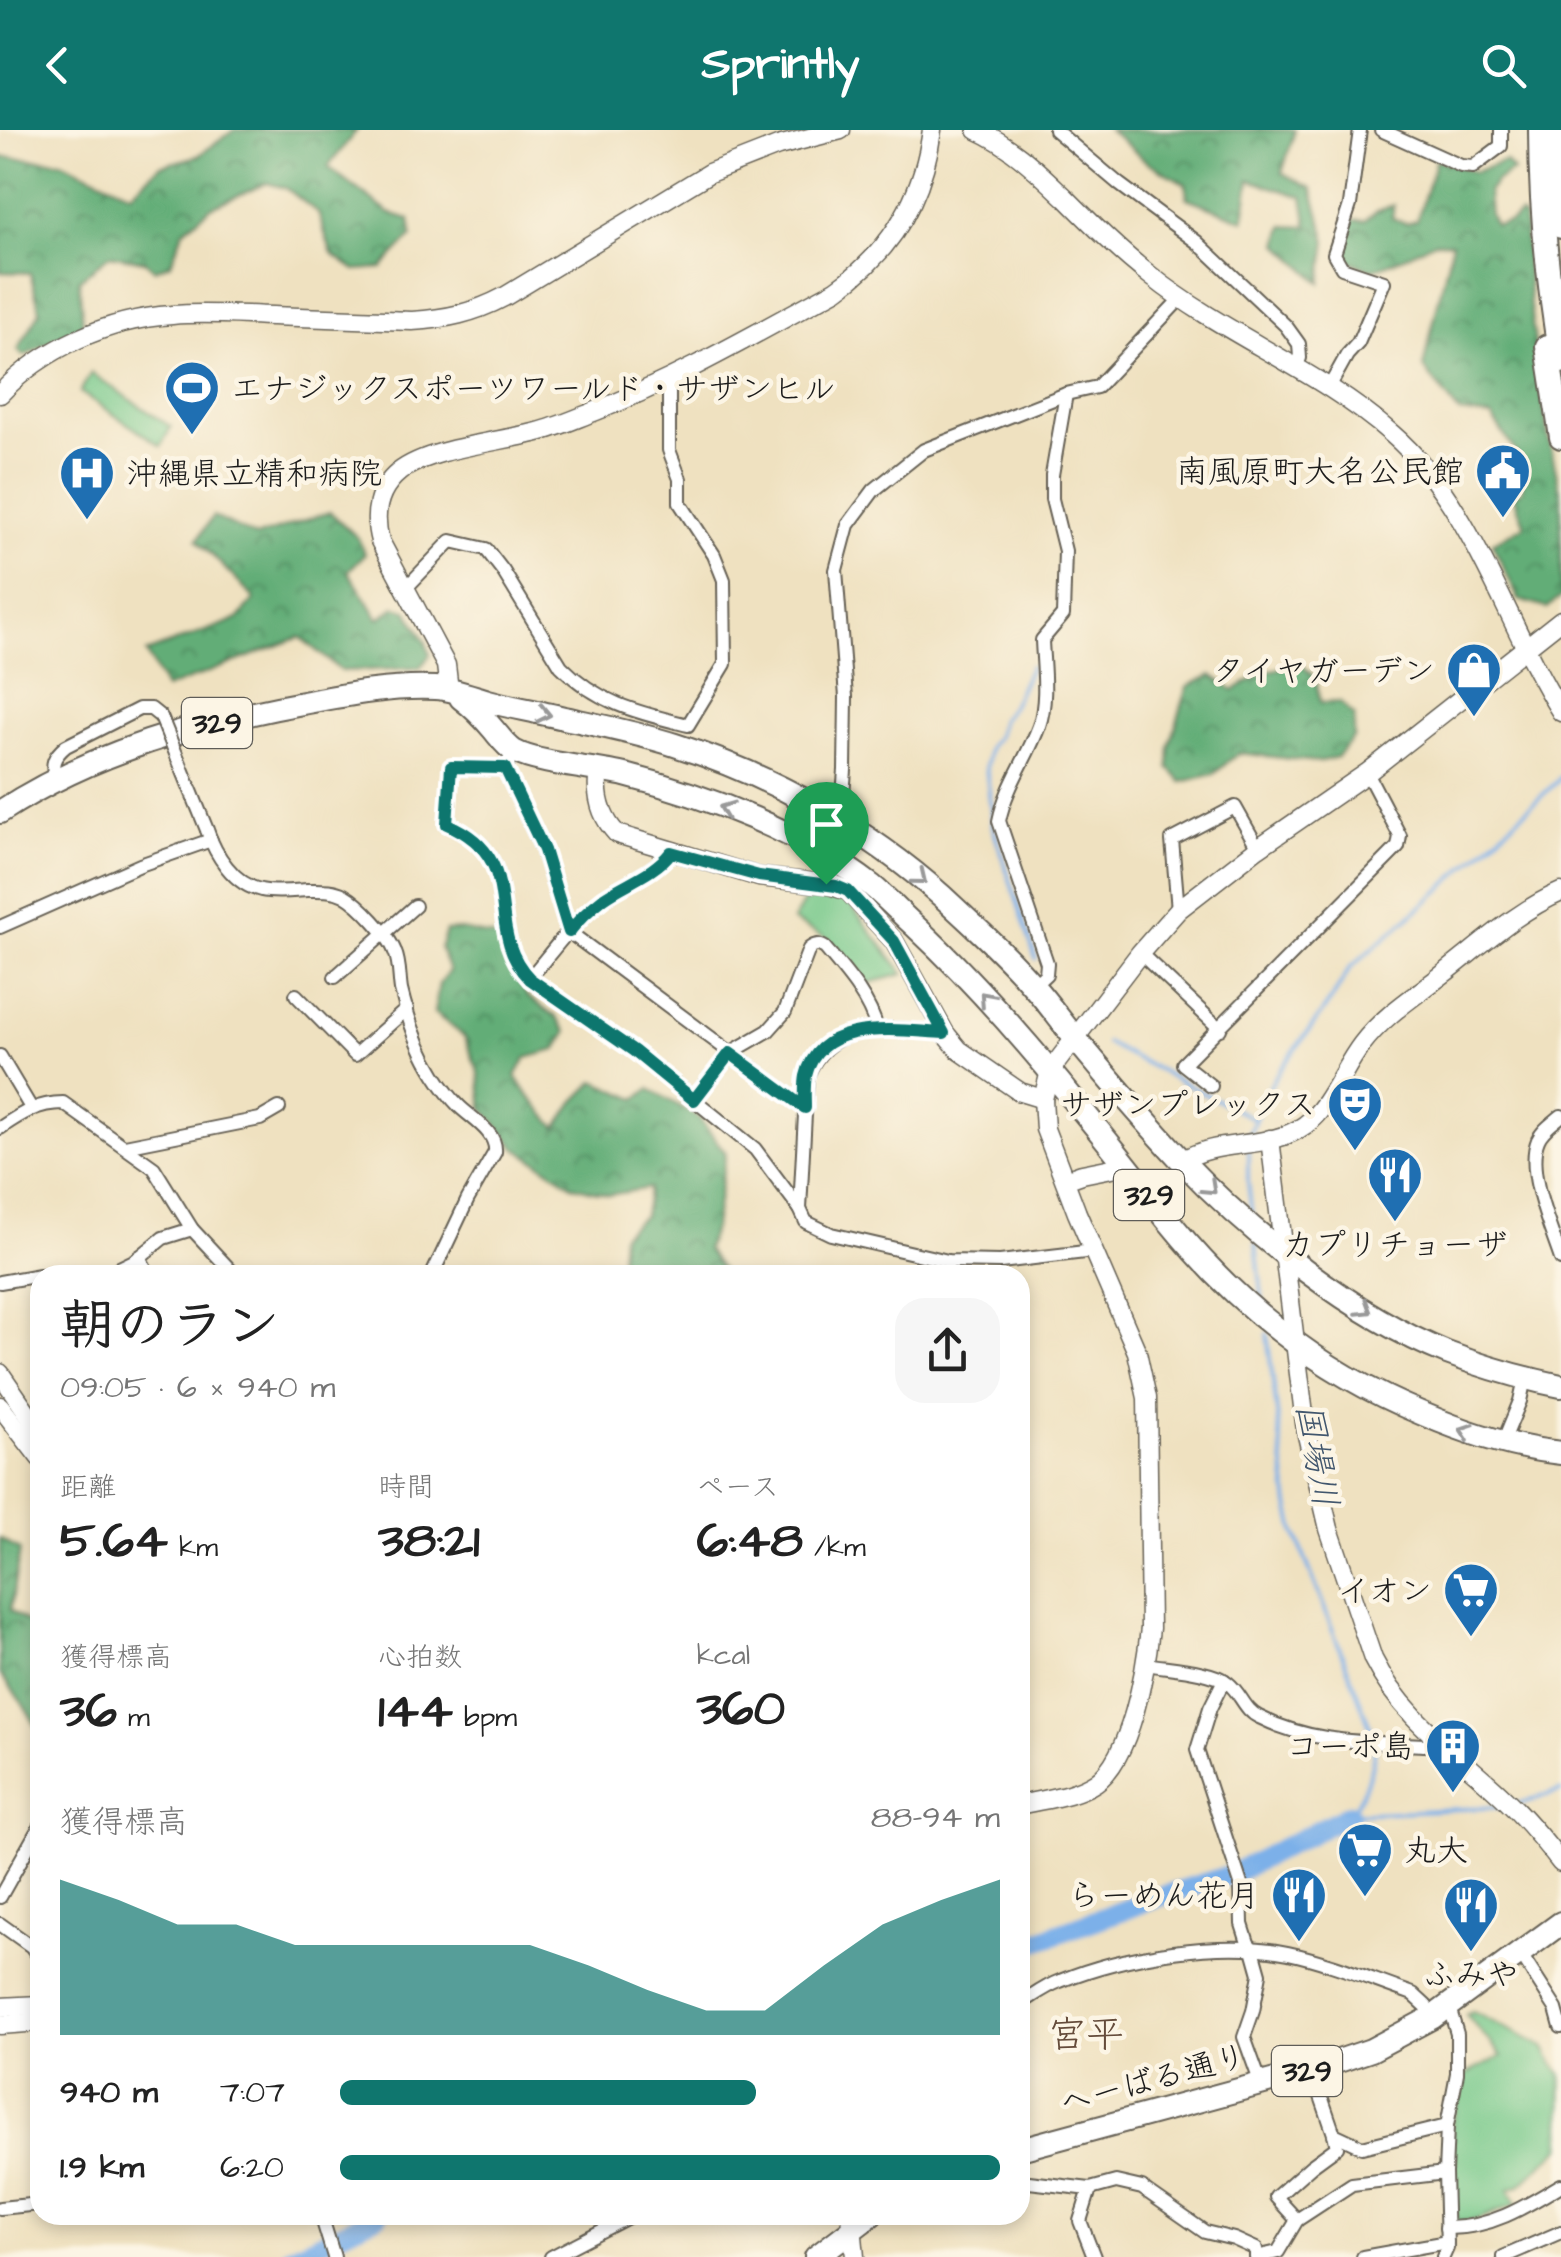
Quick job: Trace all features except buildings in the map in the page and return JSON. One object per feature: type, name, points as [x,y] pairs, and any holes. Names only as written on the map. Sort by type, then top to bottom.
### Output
[{"type":"highway","points":[[1540,130],[1554,215]]},
{"type":"highway","points":[[1557,130],[1550,288],[1544,322],[1561,436]]},
{"type":"highway","points":[[1550,288],[1561,362]]},
{"type":"highway","points":[[450,690],[473,708],[510,760]]},
{"type":"highway","name":"329","points":[[0,812],[56,779],[139,746],[261,712],[352,694],[450,690],[674,744],[748,773],[841,821],[939,894],[1033,986],[1182,1160],[1276,1247],[1314,1276],[1395,1328],[1444,1352],[1561,1386]]},
{"type":"highway","name":"329","points":[[510,760],[542,759],[598,769],[692,796],[790,836],[834,860],[875,888],[990,1002],[1175,1229],[1256,1311],[1352,1380],[1396,1403],[1460,1429],[1561,1454]]},
{"type":"highway","name":"へーばる通り","points":[[1030,2147],[1312,2070],[1371,2050],[1441,2012],[1561,1923]]},
{"type":"highway","points":[[816,2257],[852,2225]]},
{"type":"street","points":[[0,394],[56,350],[108,328],[148,318],[199,314],[412,321],[474,311],[504,297],[710,173],[778,146],[841,130]]},
{"type":"street","points":[[450,690],[446,665],[385,552],[376,526],[376,512],[387,485],[414,463],[435,455],[542,431],[600,410],[836,290],[866,267],[890,240],[916,192],[927,163],[932,130]]},
{"type":"street","points":[[977,130],[1023,158],[1129,258],[1180,298],[1336,393],[1395,436],[1425,470],[1463,526],[1561,712]]},
{"type":"street","points":[[1056,130],[1119,184],[1197,242],[1275,315],[1299,344],[1300,358],[1295,368]]},
{"type":"street","points":[[1336,393],[1332,382],[1358,342],[1384,282],[1342,268],[1334,254],[1350,206],[1360,130]]},
{"type":"street","points":[[1381,130],[1461,166],[1472,166],[1500,146],[1501,130]]},
{"type":"street","points":[[826,884],[841,821],[845,770],[846,697],[836,570],[848,525],[874,490],[924,450],[1066,394],[1096,387],[1180,298]]},
{"type":"street","points":[[405,588],[451,541],[486,549],[572,678],[630,711],[688,725],[725,664],[724,580],[714,555],[680,503],[680,479],[669,450],[667,378]]},
{"type":"street","points":[[1033,986],[1046,974],[1047,963],[999,821],[1003,801],[1039,725],[1044,699],[1042,640],[1063,616],[1065,551],[1052,499],[1052,474],[1066,394]]},
{"type":"street","points":[[1030,1802],[1084,1789],[1114,1762],[1146,1664],[1150,1628],[1147,1398],[1142,1367],[1045,1128],[1043,1100],[1050,1071],[1178,910],[1258,848],[1367,773],[1561,620]]},
{"type":"street","points":[[56,779],[52,762],[66,746],[139,709],[151,709],[162,716],[209,835],[236,877],[265,892],[341,893],[384,933],[396,952],[412,1030],[434,1074],[496,1144],[437,1265]]},
{"type":"street","points":[[805,1108],[569,932],[510,760],[451,767],[447,824],[483,847],[496,867],[510,950],[519,968],[634,1051],[755,1149],[800,1208],[806,1222],[830,1234],[948,1261],[1000,1262],[1093,1248]]},
{"type":"street","points":[[598,769],[601,810],[618,834],[759,876],[826,884],[848,891],[894,941],[944,1033],[959,1050],[1020,1092],[1043,1100]]},
{"type":"street","points":[[1211,1086],[1183,1064],[1398,847],[1400,836],[1367,773]]},
{"type":"street","points":[[1178,910],[1172,840],[1235,807],[1258,848]]},
{"type":"street","points":[[0,927],[209,835]]},
{"type":"street","points":[[530,979],[584,915],[661,864],[671,852]]},
{"type":"street","points":[[1182,1160],[1195,1153],[1288,1134],[1315,1117],[1361,1045],[1388,1017],[1515,918],[1561,892]]},
{"type":"street","points":[[335,977],[415,906]]},
{"type":"street","points":[[694,1100],[730,1053],[768,1031],[785,1012],[813,946],[825,948],[852,981],[876,1029]]},
{"type":"street","points":[[1140,953],[1220,1030]]},
{"type":"street","points":[[296,996],[355,1056],[407,1010]]},
{"type":"street","points":[[800,1208],[806,1076],[814,1057],[830,1042],[855,1031],[944,1033]]},
{"type":"street","points":[[0,1056],[30,1108]]},
{"type":"street","points":[[0,1128],[30,1108],[63,1103],[154,1168],[192,1229],[222,1265]]},
{"type":"street","points":[[125,1146],[260,1119],[279,1108]]},
{"type":"street","points":[[1561,1116],[1540,1135],[1535,1150],[1537,1187],[1561,1259]]},
{"type":"street","points":[[1266,1140],[1287,1336],[1329,1530],[1364,1637],[1392,1693],[1418,1723],[1505,1799],[1561,1864]]},
{"type":"street","points":[[1065,1180],[1127,1166]]},
{"type":"street","points":[[124,1265],[163,1238],[192,1229]]},
{"type":"street","points":[[139,1257],[143,1265]]},
{"type":"street","points":[[0,1282],[30,1277]]},
{"type":"street","points":[[0,1372],[30,1416]]},
{"type":"street","points":[[1503,1442],[1520,1402],[1525,1378]]},
{"type":"street","points":[[0,1406],[30,1445]]},
{"type":"street","points":[[1146,1664],[1218,1677],[1236,1691],[1254,1715],[1306,1736],[1424,1745],[1436,1739]]},
{"type":"street","points":[[1224,1680],[1199,1738],[1198,1755],[1241,1884],[1242,1924],[1260,1974],[1244,2037],[1260,2084]]},
{"type":"street","points":[[0,1897],[30,1844]]},
{"type":"street","points":[[0,1924],[30,1945]]},
{"type":"street","points":[[1030,1998],[1054,1983],[1100,1968],[1182,1950],[1253,1949],[1290,1953],[1412,1994],[1441,2012],[1457,2034],[1457,2073],[1445,2173],[1443,2257]]},
{"type":"street","points":[[1520,1954],[1556,2008],[1561,2027]]},
{"type":"street","points":[[0,2007],[30,2005]]},
{"type":"street","points":[[0,2025],[30,2023]]},
{"type":"street","points":[[1297,2220],[1276,2197],[1337,2148],[1312,2070]]},
{"type":"street","points":[[1334,2134],[1362,2147],[1448,2126]]},
{"type":"street","points":[[1030,2181],[1090,2189],[1116,2182],[1142,2188],[1205,2232],[1256,2250],[1256,2257],[1278,2252],[1297,2220],[1352,2184],[1445,2173]]},
{"type":"street","points":[[1363,2257],[1504,2218],[1561,2185]]},
{"type":"street","points":[[1090,2189],[1080,2221],[1094,2257]]},
{"type":"street","points":[[0,2208],[30,2205]]},
{"type":"street","points":[[323,2225],[334,2257]]},
{"type":"street","points":[[551,2257],[613,2225]]},
{"type":"street","points":[[854,2257],[857,2225]]},
{"type":"street","points":[[1503,2257],[1561,2232]]},
{"type":"green space","points":[[234,130],[357,130],[328,167],[389,213],[410,219],[412,236],[382,268],[355,270],[332,254],[318,213],[286,188],[267,183],[211,207],[183,231],[171,263],[155,270],[145,261],[109,255],[79,280],[83,326],[24,356],[18,350],[40,311],[30,273],[0,272],[0,157],[61,161],[131,193],[160,166],[198,156]]},
{"type":"green space","points":[[1109,130],[1295,130],[1282,173],[1312,188],[1327,241],[1321,283],[1279,244],[1284,226],[1308,227],[1303,197],[1250,180],[1244,220],[1187,198],[1186,184],[1147,162]]},
{"type":"green space","points":[[1436,159],[1475,172],[1505,161],[1513,171],[1488,192],[1495,225],[1510,222],[1520,214],[1524,217],[1530,307],[1547,429],[1561,495],[1561,597],[1547,608],[1519,600],[1492,543],[1525,525],[1513,496],[1522,490],[1525,466],[1492,417],[1459,413],[1423,367],[1452,243],[1434,241],[1373,270],[1346,260],[1340,251],[1352,220],[1365,220],[1394,205],[1392,218],[1406,223],[1417,220]]},
{"type":"green space","points":[[91,373],[171,427],[161,446],[80,392]]},
{"type":"green space","points":[[330,512],[358,538],[365,554],[348,571],[379,619],[395,607],[407,610],[425,640],[430,655],[420,668],[341,671],[300,637],[165,689],[146,653],[238,619],[255,599],[197,540],[213,516],[256,537]]},
{"type":"green space","points":[[1301,664],[1315,678],[1321,703],[1340,702],[1354,716],[1354,737],[1337,757],[1318,762],[1238,753],[1214,774],[1182,782],[1169,768],[1170,745],[1188,686],[1212,675],[1234,690],[1267,671]]},
{"type":"green space","points":[[836,892],[850,904],[904,974],[861,985],[826,938],[793,921],[809,893]]},
{"type":"green space","points":[[446,931],[496,937],[527,996],[556,1017],[567,1032],[556,1050],[526,1058],[516,1076],[557,1128],[574,1102],[595,1081],[636,1099],[650,1089],[698,1117],[726,1153],[714,1226],[706,1249],[718,1265],[620,1265],[622,1234],[644,1215],[649,1188],[609,1195],[574,1186],[515,1147],[483,1108],[479,1073],[464,1036],[434,1013],[439,984],[449,971],[440,948]]},
{"type":"green space","points":[[0,1538],[20,1551],[10,1610],[30,1625],[30,1715],[0,1674]]},
{"type":"green space","points":[[1473,2012],[1544,2047],[1561,2075],[1561,2147],[1521,2185],[1509,2189],[1517,2204],[1476,2220],[1456,2223],[1452,2126],[1463,2076],[1502,2056],[1466,2015]]},
{"type":"waterway","points":[[1030,667],[989,747],[986,766],[993,828],[1036,959]]},
{"type":"waterway","name":"国場川","points":[[1249,1135],[1275,1077],[1350,968],[1561,778]]},
{"type":"waterway","points":[[1106,1043],[1254,1119]]},
{"type":"waterway","name":"国場川","points":[[1248,1150],[1252,1215]]},
{"type":"waterway","name":"国場川","points":[[1256,1244],[1263,1304]]},
{"type":"waterway","name":"国場川","points":[[1267,1334],[1295,1532],[1374,1737]]},
{"type":"waterway","name":"国場川","points":[[1349,1814],[1366,1782],[1375,1747]]},
{"type":"waterway","points":[[1518,1804],[1561,1791]]},
{"type":"waterway","points":[[1349,1814],[1504,1807]]},
{"type":"waterway","name":"国場川","points":[[1030,1943],[1230,1875],[1349,1814]]},
{"type":"waterway","name":"国場川","points":[[290,2257],[357,2225]]},
{"type":"place","name":"エナジックスポーツワールド・サザンヒル","points":[[192,437]]},
{"type":"place","name":"南風原町大名公民館","points":[[1503,520]]},
{"type":"place","name":"沖縄県立精和病院","points":[[87,522]]},
{"type":"place","name":"タイヤガーデン","points":[[1474,719]]},
{"type":"place","name":"サザンプレックス","points":[[1355,1153]]},
{"type":"place","name":"カプリチョーザ","points":[[1395,1224]]},
{"type":"place","name":"イオン","points":[[1471,1639]]},
{"type":"place","name":"コーポ島","points":[[1453,1795]]},
{"type":"place","name":"丸大","points":[[1365,1899]]},
{"type":"place","name":"らーめん花月","points":[[1299,1944]]},
{"type":"place","name":"ふみや","points":[[1471,1954]]},
{"type":"district","name":"宮平","points":[[1086,2034]]},
{"type":"route","points":[[451,767],[505,768],[544,850],[569,932],[606,897],[661,864],[671,852],[759,876],[826,884],[848,891],[894,941],[944,1033],[876,1029],[855,1031],[830,1042],[814,1057],[806,1076],[805,1108],[730,1053],[694,1100],[519,968],[510,950],[496,867],[483,847],[447,824],[451,767]]}]
